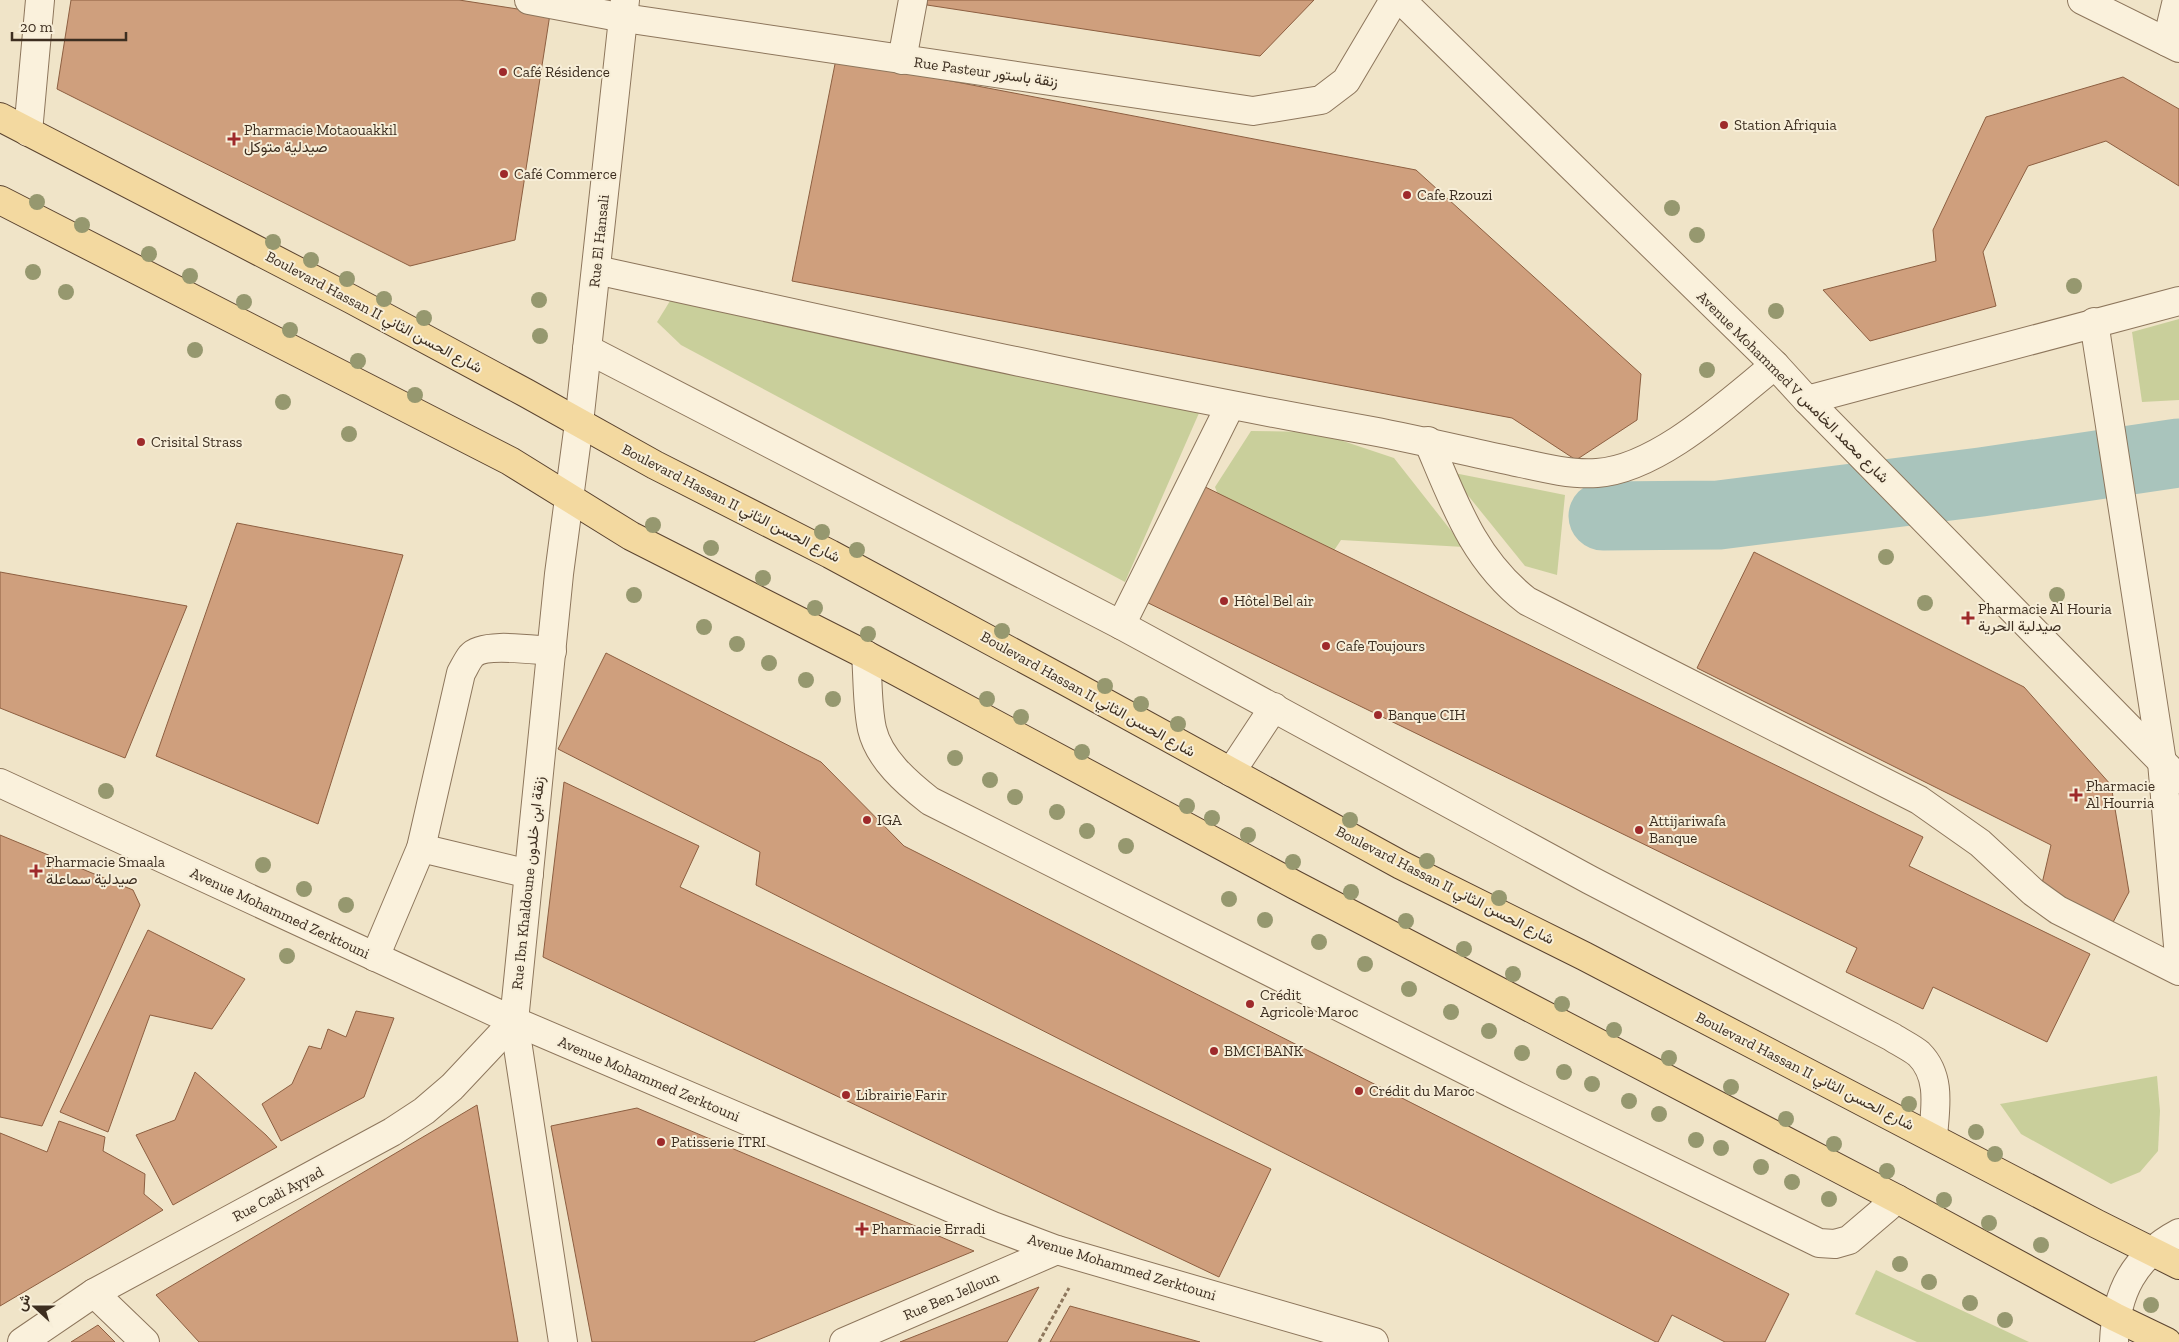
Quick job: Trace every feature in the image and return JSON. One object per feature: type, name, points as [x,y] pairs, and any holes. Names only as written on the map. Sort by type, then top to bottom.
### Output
[{"type":"main road","name":"Boulevard Hassan II شارع الحسن الثاني","points":[[0,117],[351,300],[655,465],[847,563],[1401,865],[1584,956],[2179,1265]]},
{"type":"main road","points":[[0,200],[510,461],[569,500],[631,536],[866,655],[1295,885],[1898,1199],[2115,1329],[2166,1342]]},
{"type":"street","points":[[28,132],[40,0]]},
{"type":"street","name":"Rue Pasteur زنقة باستور","points":[[528,0],[625,9],[902,60],[1252,111],[1321,100],[1346,81],[1394,0]]},
{"type":"street","points":[[902,60],[912,0]]},
{"type":"street","name":"Avenue Mohammed V شارع محمد الخامس","points":[[1402,0],[1774,365],[2170,771]]},
{"type":"street","points":[[2082,0],[2173,45],[2177,0]]},
{"type":"street","name":"Rue El Hansali","points":[[579,423],[625,9]]},
{"type":"street","points":[[596,270],[1230,406],[1428,441],[1545,468],[1599,473],[1630,465],[1668,448],[1721,409],[1774,365]]},
{"type":"street","points":[[1807,400],[2094,322],[2179,301]]},
{"type":"street","points":[[2094,322],[2129,541],[2170,771],[2179,958]]},
{"type":"street","points":[[587,349],[1121,625],[1590,880],[1892,1037],[1919,1054],[1933,1076],[1936,1093],[1932,1137]]},
{"type":"street","points":[[1121,625],[1230,406]]},
{"type":"street","name":"Rue Ibn Khaldoune زنقة ابن خلدون","points":[[563,1342],[514,1021],[552,651],[579,423]]},
{"type":"street","points":[[1428,441],[1455,505],[1486,560],[1498,576],[1527,601],[1919,800],[1974,838],[2033,892],[2058,910],[2179,971]]},
{"type":"street","points":[[375,957],[421,848],[461,673],[471,656],[480,650],[490,648],[552,651]]},
{"type":"street","points":[[866,655],[872,730],[882,751],[898,773],[930,801],[1513,1094],[1819,1243],[1835,1244],[1849,1240],[1898,1199]]},
{"type":"street","points":[[1231,772],[1274,707]]},
{"type":"street","name":"Avenue Mohammed Zerktouni","points":[[0,783],[514,1021],[994,1226],[1057,1250],[1374,1342]]},
{"type":"street","points":[[421,848],[529,874]]},
{"type":"street","name":"Rue Cadi Ayyad","points":[[22,1342],[94,1293],[392,1132],[424,1111],[452,1087],[514,1021]]},
{"type":"street","points":[[2115,1329],[2122,1293],[2135,1270],[2152,1252],[2179,1234]]},
{"type":"street","name":"Rue Ben Jelloun","points":[[844,1342],[1057,1250]]},
{"type":"street","points":[[94,1293],[145,1342]]},
{"type":"path","points":[[1039,1342],[1086,1258]]},
{"type":"green space","points":[[670,301],[1199,413],[1125,582],[681,345],[657,322]]},
{"type":"green space","points":[[2179,319],[2179,400],[2142,402],[2132,332]]},
{"type":"green space","points":[[1251,431],[1316,432],[1394,458],[1464,547],[1341,540],[1333,552],[1223,508],[1215,487]]},
{"type":"green space","points":[[1449,472],[1565,495],[1557,575],[1525,566]]},
{"type":"green space","points":[[2157,1076],[2160,1111],[2158,1151],[2140,1172],[2111,1184],[2021,1134],[2000,1104]]},
{"type":"green space","points":[[1876,1270],[2029,1342],[1917,1342],[1855,1314]]},
{"type":"building","points":[[71,0],[459,0],[550,14],[515,240],[410,266],[57,89]]},
{"type":"building","points":[[927,0],[1314,0],[1260,56],[927,5]]},
{"type":"building","points":[[836,59],[1416,170],[1641,374],[1637,420],[1576,460],[1512,418],[792,281]]},
{"type":"building","points":[[2123,77],[2179,109],[2179,186],[2106,141],[2028,166],[1983,252],[1996,306],[1870,341],[1823,290],[1936,261],[1933,230],[1986,117]]},
{"type":"building","points":[[1195,482],[1923,837],[1909,866],[2090,954],[2047,1042],[1933,987],[1923,1009],[1846,972],[1857,948],[1138,598]]},
{"type":"building","points":[[237,523],[403,555],[318,824],[156,756]]},
{"type":"building","points":[[1754,552],[2024,687],[2111,785],[2129,892],[2111,926],[2041,888],[2051,845],[1697,668]]},
{"type":"building","points":[[0,572],[187,606],[125,758],[0,708]]},
{"type":"building","points":[[606,653],[821,762],[904,846],[1789,1294],[1765,1342],[1725,1342],[1672,1315],[1658,1342],[1656,1342],[756,885],[760,852],[558,749]]},
{"type":"building","points":[[564,782],[699,846],[680,887],[1271,1169],[1219,1277],[543,957]]},
{"type":"building","points":[[0,835],[133,890],[140,905],[42,1126],[0,1117]]},
{"type":"building","points":[[148,930],[245,979],[212,1029],[150,1015],[108,1132],[60,1112]]},
{"type":"building","points":[[356,1011],[394,1018],[364,1097],[281,1141],[262,1104],[292,1084],[309,1046],[321,1049],[328,1029],[346,1037]]},
{"type":"building","points":[[195,1072],[277,1147],[173,1205],[136,1135],[175,1120]]},
{"type":"building","points":[[477,1105],[518,1342],[199,1342],[156,1295]]},
{"type":"building","points":[[637,1108],[974,1251],[753,1342],[592,1342],[551,1126]]},
{"type":"building","points":[[59,1121],[105,1137],[103,1151],[145,1174],[144,1194],[163,1210],[0,1306],[0,1133],[47,1152]]},
{"type":"building","points":[[1039,1287],[1007,1342],[900,1342]]},
{"type":"building","points":[[1070,1306],[1200,1342],[1050,1342]]},
{"type":"building","points":[[98,1325],[115,1342],[71,1342]]},
{"type":"waterway","points":[[1603,516],[1719,515],[1981,482],[2179,453]]},
{"type":"place","name":"Café Résidence","points":[[503,72]]},
{"type":"place","name":"Station Afriquia","points":[[1724,125]]},
{"type":"place","name":"Pharmacie Motaouakkil صيدلية متوكل","points":[[234,139]]},
{"type":"place","name":"Café Commerce","points":[[504,174]]},
{"type":"place","name":"Cafe Rzouzi","points":[[1407,195]]},
{"type":"place","name":"Crisital Strass","points":[[141,442]]},
{"type":"place","name":"Hôtel Bel air","points":[[1224,601]]},
{"type":"place","name":"Pharmacie Al Houria صيدلية الحرية","points":[[1968,618]]},
{"type":"place","name":"Cafe Toujours","points":[[1326,646]]},
{"type":"place","name":"Banque CIH","points":[[1378,715]]},
{"type":"place","name":"Pharmacie Al Hourria","points":[[2076,795]]},
{"type":"place","name":"IGA","points":[[867,820]]},
{"type":"place","name":"Attijariwafa Banque","points":[[1639,830]]},
{"type":"place","name":"Pharmacie Smaala صيدلية سماعلة","points":[[36,871]]},
{"type":"place","name":"Crédit Agricole Maroc","points":[[1250,1004]]},
{"type":"place","name":"BMCI BANK","points":[[1214,1051]]},
{"type":"place","name":"Crédit du Maroc","points":[[1359,1091]]},
{"type":"place","name":"Librairie Farir","points":[[846,1095]]},
{"type":"place","name":"Patisserie ITRI","points":[[661,1142]]},
{"type":"place","name":"Pharmacie Erradi","points":[[862,1229]]}]
